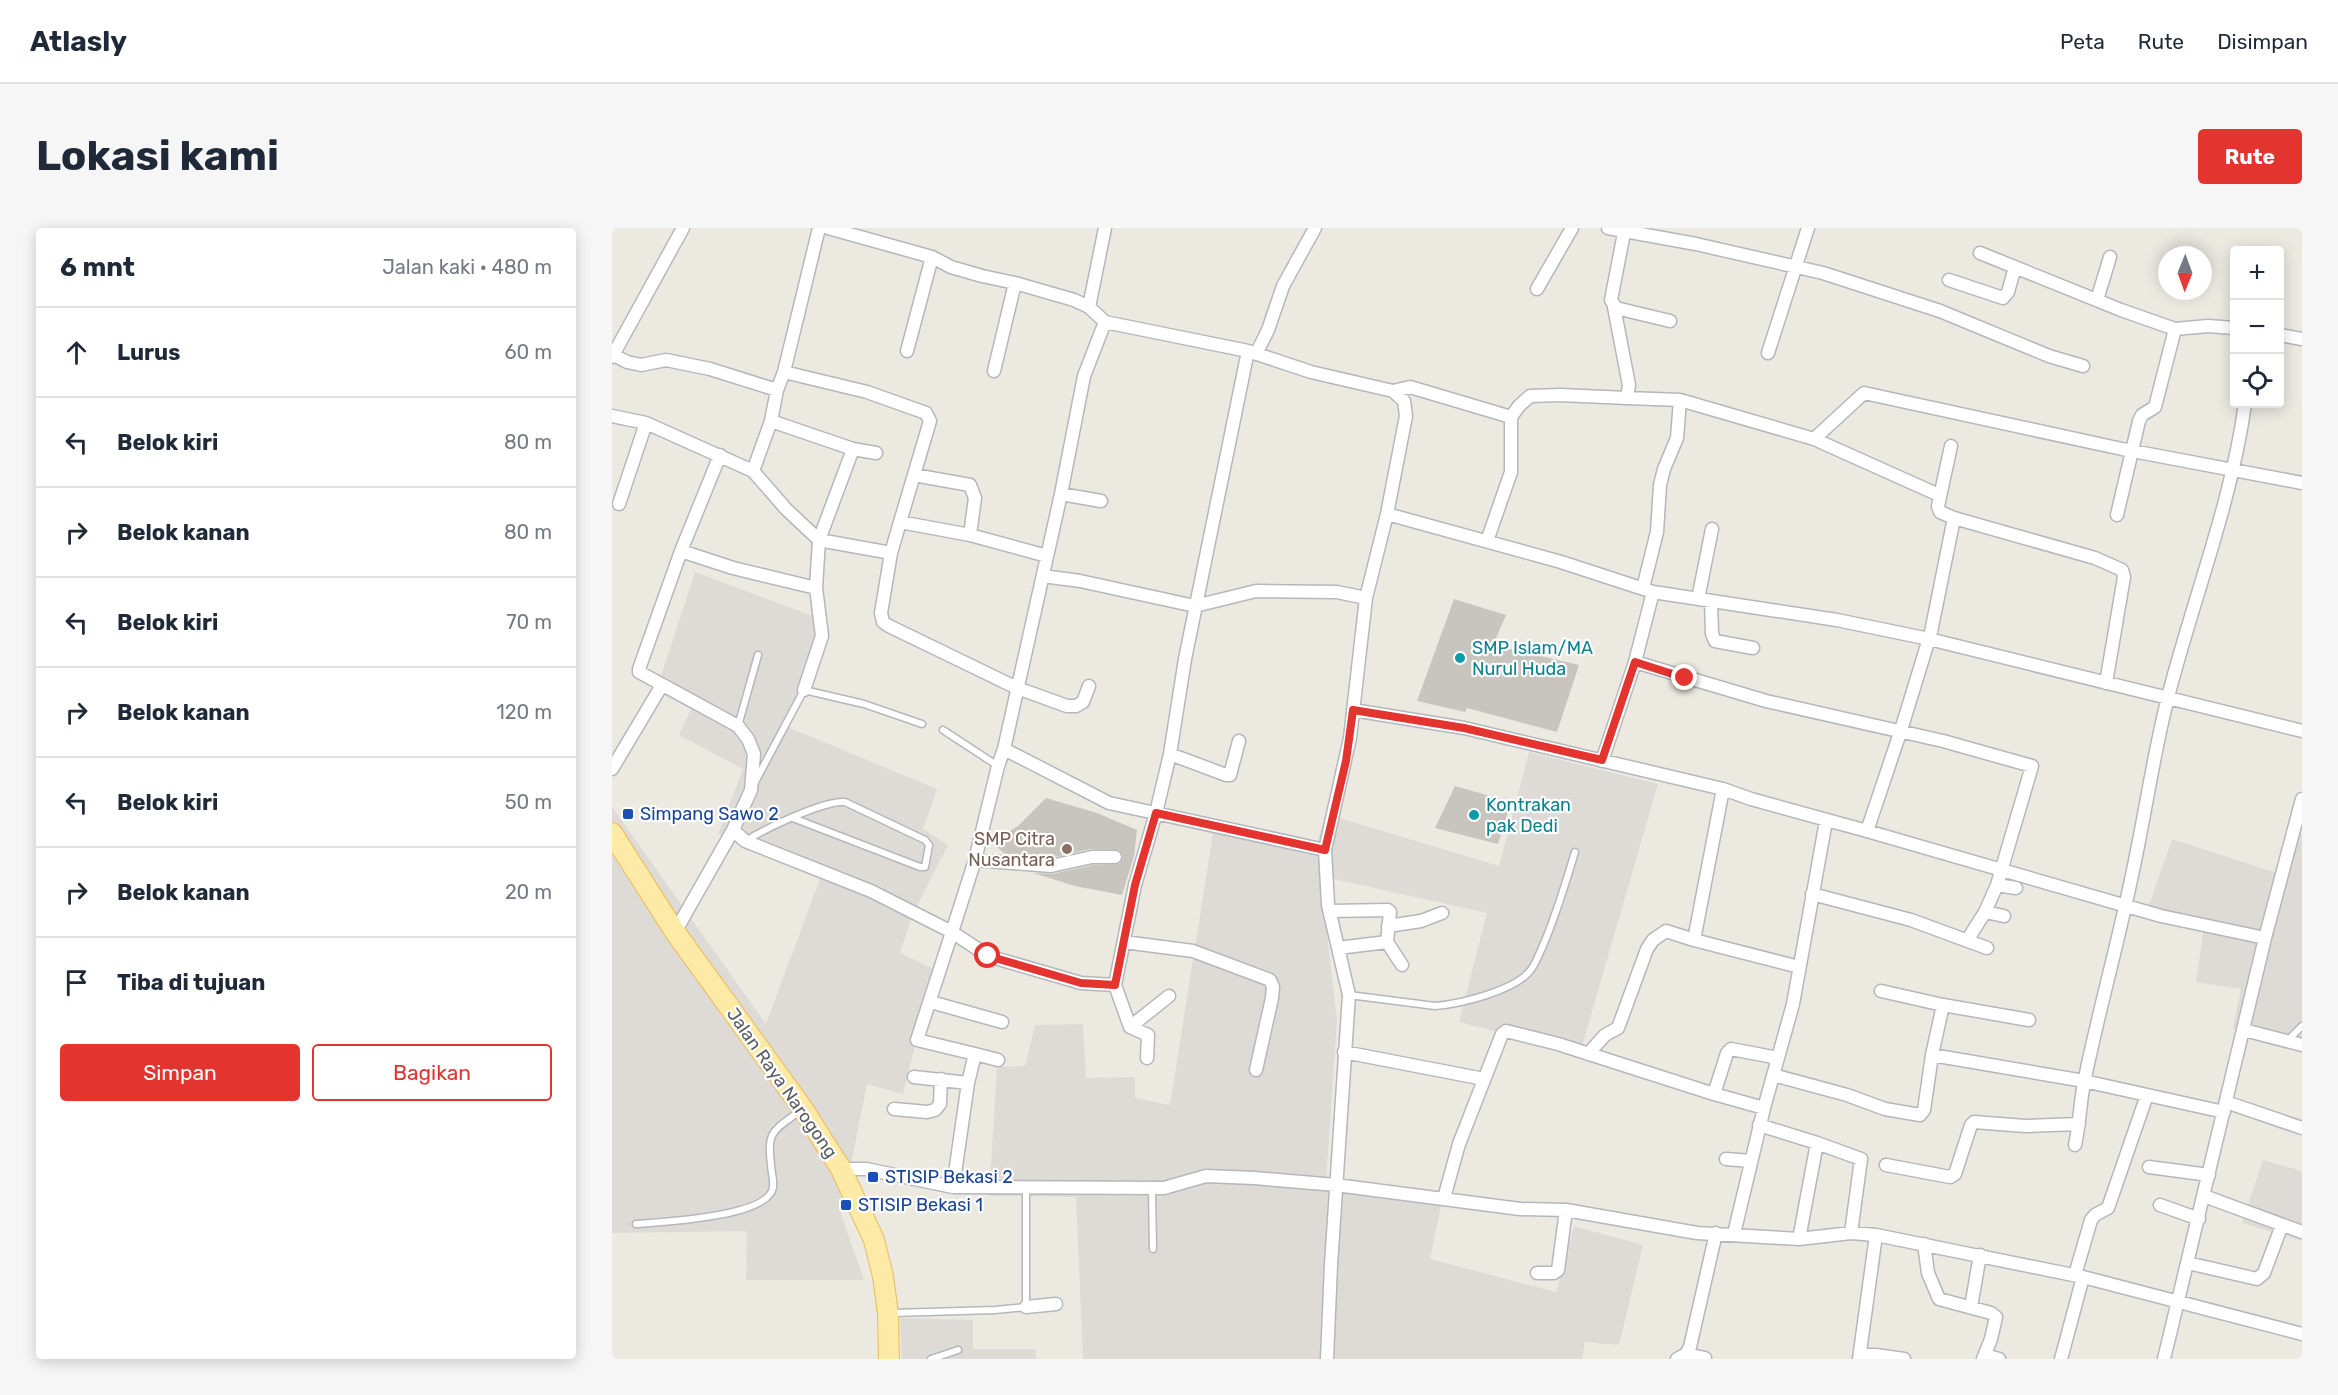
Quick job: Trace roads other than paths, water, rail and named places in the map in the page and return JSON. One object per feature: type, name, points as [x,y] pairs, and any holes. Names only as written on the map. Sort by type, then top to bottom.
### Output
[{"type":"main road","name":"Jalan Raya Narogong","points":[[612,833],[675,932],[803,1109],[841,1169],[874,1240],[883,1276],[888,1314],[889,1359]]},
{"type":"street","points":[[683,228],[613,356],[641,366],[666,360],[710,369],[777,390]]},
{"type":"street","points":[[753,471],[771,421],[819,228]]},
{"type":"street","points":[[828,228],[932,257],[951,267],[1074,300],[1089,307],[1105,322],[1252,353],[1311,372],[1393,391],[1410,387],[1511,417]]},
{"type":"street","points":[[1089,307],[1105,228]]},
{"type":"street","points":[[1147,1059],[1148,1035],[1130,1027],[1115,985],[1135,885],[1170,754],[1195,606],[1252,353],[1268,330],[1283,286],[1315,228]]},
{"type":"street","points":[[1537,289],[1572,228]]},
{"type":"street","points":[[1608,228],[1696,244],[1852,282],[1940,311],[2049,356],[2083,366]]},
{"type":"street","points":[[1768,353],[1808,228]]},
{"type":"street","points":[[1624,232],[1611,300],[1629,385],[1627,398]]},
{"type":"street","points":[[1980,253],[2175,329],[2208,326],[2230,328]]},
{"type":"street","points":[[907,351],[932,257]]},
{"type":"street","points":[[2097,300],[2110,257]]},
{"type":"street","points":[[1949,280],[2003,298],[2008,292],[2015,267]]},
{"type":"street","points":[[994,371],[1015,283]]},
{"type":"street","points":[[1614,307],[1670,321]]},
{"type":"street","points":[[998,1060],[917,1040],[975,860],[1004,749],[1043,576],[1084,376],[1105,322]]},
{"type":"street","points":[[2117,515],[2140,418],[2155,407],[2175,329]]},
{"type":"street","points":[[2284,336],[2302,339]]},
{"type":"street","points":[[784,372],[867,392],[926,413],[930,422],[891,553],[881,613],[883,622],[1017,688],[1067,706],[1076,706],[1083,702],[1089,686]]},
{"type":"street","points":[[1327,1359],[1349,995],[1330,911],[1325,850],[1346,761],[1366,598],[1387,514],[1406,411],[1404,401],[1393,391]]},
{"type":"street","points":[[1814,440],[1864,393],[2132,451],[2302,483]]},
{"type":"street","points":[[1487,541],[1511,472],[1511,417],[1530,396],[1680,400],[1814,440],[1939,495]]},
{"type":"street","points":[[1602,760],[1635,662],[1657,532],[1660,485],[1677,438],[1680,400]]},
{"type":"street","points":[[2075,1145],[2084,1081],[2126,905],[2149,781],[2168,698],[2184,638],[2213,548],[2233,471],[2244,408]]},
{"type":"street","points":[[612,416],[646,423],[753,471],[786,509],[819,540],[891,553]]},
{"type":"street","points":[[771,421],[853,449],[876,453]]},
{"type":"street","points":[[619,504],[646,423]]},
{"type":"street","points":[[1951,446],[1939,495],[1940,512],[2095,558],[2122,570],[2124,577],[2106,683]]},
{"type":"street","points":[[804,690],[822,636],[816,588],[819,540],[853,449]]},
{"type":"street","points":[[675,932],[733,830],[751,790],[754,754],[748,739],[738,726],[639,672],[681,551],[720,455]]},
{"type":"street","points":[[914,475],[970,485],[975,498],[970,536]]},
{"type":"street","points":[[1061,494],[1101,501]]},
{"type":"street","points":[[1387,514],[1487,541],[1648,590],[1837,620],[1929,639],[2302,731]]},
{"type":"street","points":[[1867,831],[1929,639],[1954,518]]},
{"type":"street","points":[[900,522],[970,536],[1047,556]]},
{"type":"street","points":[[1698,599],[1712,529]]},
{"type":"street","points":[[681,551],[724,565],[816,588]]},
{"type":"street","points":[[1043,576],[1195,606],[1256,591],[1337,592],[1366,598]]},
{"type":"street","points":[[1711,600],[1712,634],[1715,641],[1753,648]]},
{"type":"street","points":[[1635,662],[1766,701],[1901,730],[2032,766],[1998,885],[1968,939]]},
{"type":"street","points":[[612,770],[662,686]]},
{"type":"street","points":[[1353,710],[1464,728],[1723,789],[1826,821],[2161,916],[2265,938]]},
{"type":"street","points":[[1170,754],[1230,775],[1239,741]]},
{"type":"street","points":[[1004,749],[1109,803],[1325,850]]},
{"type":"street","points":[[1694,940],[1723,789]]},
{"type":"street","points":[[2163,1359],[2199,1219],[2265,938],[2302,799]]},
{"type":"street","points":[[1734,1234],[1759,1125],[1793,1004],[1826,821]]},
{"type":"street","points":[[733,830],[745,841],[871,891],[952,932],[988,956],[1081,983],[1115,985]]},
{"type":"street","points":[[975,860],[1051,866],[1092,857],[1115,857]]},
{"type":"street","points":[[1998,885],[2016,888]]},
{"type":"street","points":[[1812,894],[1877,910],[1968,939],[1987,948]]},
{"type":"street","points":[[1330,911],[1387,909],[1390,912],[1387,942],[1402,965]]},
{"type":"street","points":[[1985,912],[2004,916]]},
{"type":"street","points":[[1388,926],[1421,921],[1442,913]]},
{"type":"street","points":[[1588,1054],[1605,1035],[1618,1028],[1647,949],[1653,940],[1666,931],[1799,967]]},
{"type":"street","points":[[1124,942],[1193,951],[1270,980],[1273,987],[1272,998],[1256,1070]]},
{"type":"street","points":[[1338,948],[1387,942]]},
{"type":"street","points":[[1881,991],[1943,1005],[2029,1020]]},
{"type":"street","points":[[1130,1027],[1168,996]]},
{"type":"street","points":[[931,1002],[1002,1022]]},
{"type":"street","points":[[1773,1075],[1847,1095],[1885,1109],[1918,1115],[1924,1110],[1932,1055],[1943,1005]]},
{"type":"street","points":[[2244,1030],[2302,1045]]},
{"type":"street","points":[[1444,1198],[1459,1144],[1502,1034],[1506,1031],[1764,1108]]},
{"type":"street","points":[[1714,1094],[1728,1050],[1734,1048],[1778,1058]]},
{"type":"street","points":[[1344,1052],[1484,1079]]},
{"type":"street","points":[[953,1187],[968,1083],[975,1054]]},
{"type":"street","points":[[1932,1055],[2084,1081],[2147,1095],[2225,1107],[2302,1128]]},
{"type":"street","points":[[914,1077],[968,1083]]},
{"type":"street","points":[[894,1109],[927,1112],[935,1110],[940,1104],[941,1079]]},
{"type":"street","points":[[2061,1359],[2091,1220],[2108,1208],[2147,1095]]},
{"type":"street","points":[[1886,1165],[1950,1177],[1955,1174],[1974,1122],[2025,1126],[2079,1125]]},
{"type":"street","points":[[1759,1125],[1861,1159],[1851,1233]]},
{"type":"street","points":[[1799,1239],[1817,1143]]},
{"type":"street","points":[[1726,1159],[1751,1161]]},
{"type":"street","points":[[2149,1167],[2209,1175]]},
{"type":"street","points":[[841,1169],[866,1169],[953,1187],[1164,1188],[1192,1179],[1220,1176],[1336,1185],[1520,1209],[1566,1210],[1697,1233],[1799,1239],[1851,1233],[1876,1235],[2079,1276],[2302,1334]]},
{"type":"street","points":[[2204,1196],[2302,1232]]},
{"type":"street","points":[[2160,1205],[2199,1219]]},
{"type":"street","points":[[1537,1273],[1554,1274],[1558,1269],[1566,1210]]},
{"type":"street","points":[[2188,1263],[2257,1279],[2264,1273],[2282,1225]]},
{"type":"street","points":[[1705,1358],[1681,1357],[1693,1337],[1716,1233]]},
{"type":"street","points":[[1876,1235],[1860,1357],[1876,1355],[1904,1359]]},
{"type":"street","points":[[1924,1244],[1928,1273],[1937,1296],[1941,1300],[1971,1307],[1996,1317],[1984,1357],[1999,1359]]},
{"type":"street","points":[[1971,1307],[1980,1255]]},
{"type":"street","points":[[1026,1307],[1056,1304]]},
{"type":"lane","points":[[738,726],[758,655]]},
{"type":"lane","points":[[751,790],[804,690],[864,704],[922,724]]},
{"type":"lane","points":[[943,730],[998,766]]},
{"type":"lane","points":[[745,841],[793,818],[835,801],[845,801],[925,840],[929,845],[927,862],[925,867],[920,867],[793,818]]},
{"type":"lane","points":[[1349,995],[1435,1006],[1448,1005],[1474,1000],[1519,981],[1532,970],[1557,914],[1575,852]]},
{"type":"lane","points":[[2288,1041],[2302,1026]]},
{"type":"lane","points":[[636,1224],[733,1213],[762,1202],[770,1195],[773,1187],[768,1146],[771,1135],[803,1109]]},
{"type":"lane","points":[[888,1314],[1026,1307],[1026,1187]]},
{"type":"lane","points":[[1152,1187],[1153,1249]]},
{"type":"lane","points":[[931,1359],[958,1350]]},
{"type":"place","name":"SMP Islam/MA Nurul Huda","points":[[1460,658]]},
{"type":"place","name":"Simpang Sawo 2","points":[[628,814]]},
{"type":"place","name":"Kontrakan pak Dedi","points":[[1474,815]]},
{"type":"place","name":"SMP Citra Nusantara","points":[[1067,849]]},
{"type":"place","name":"STISIP Bekasi 2","points":[[873,1177]]},
{"type":"place","name":"STISIP Bekasi 1","points":[[846,1205]]}]
